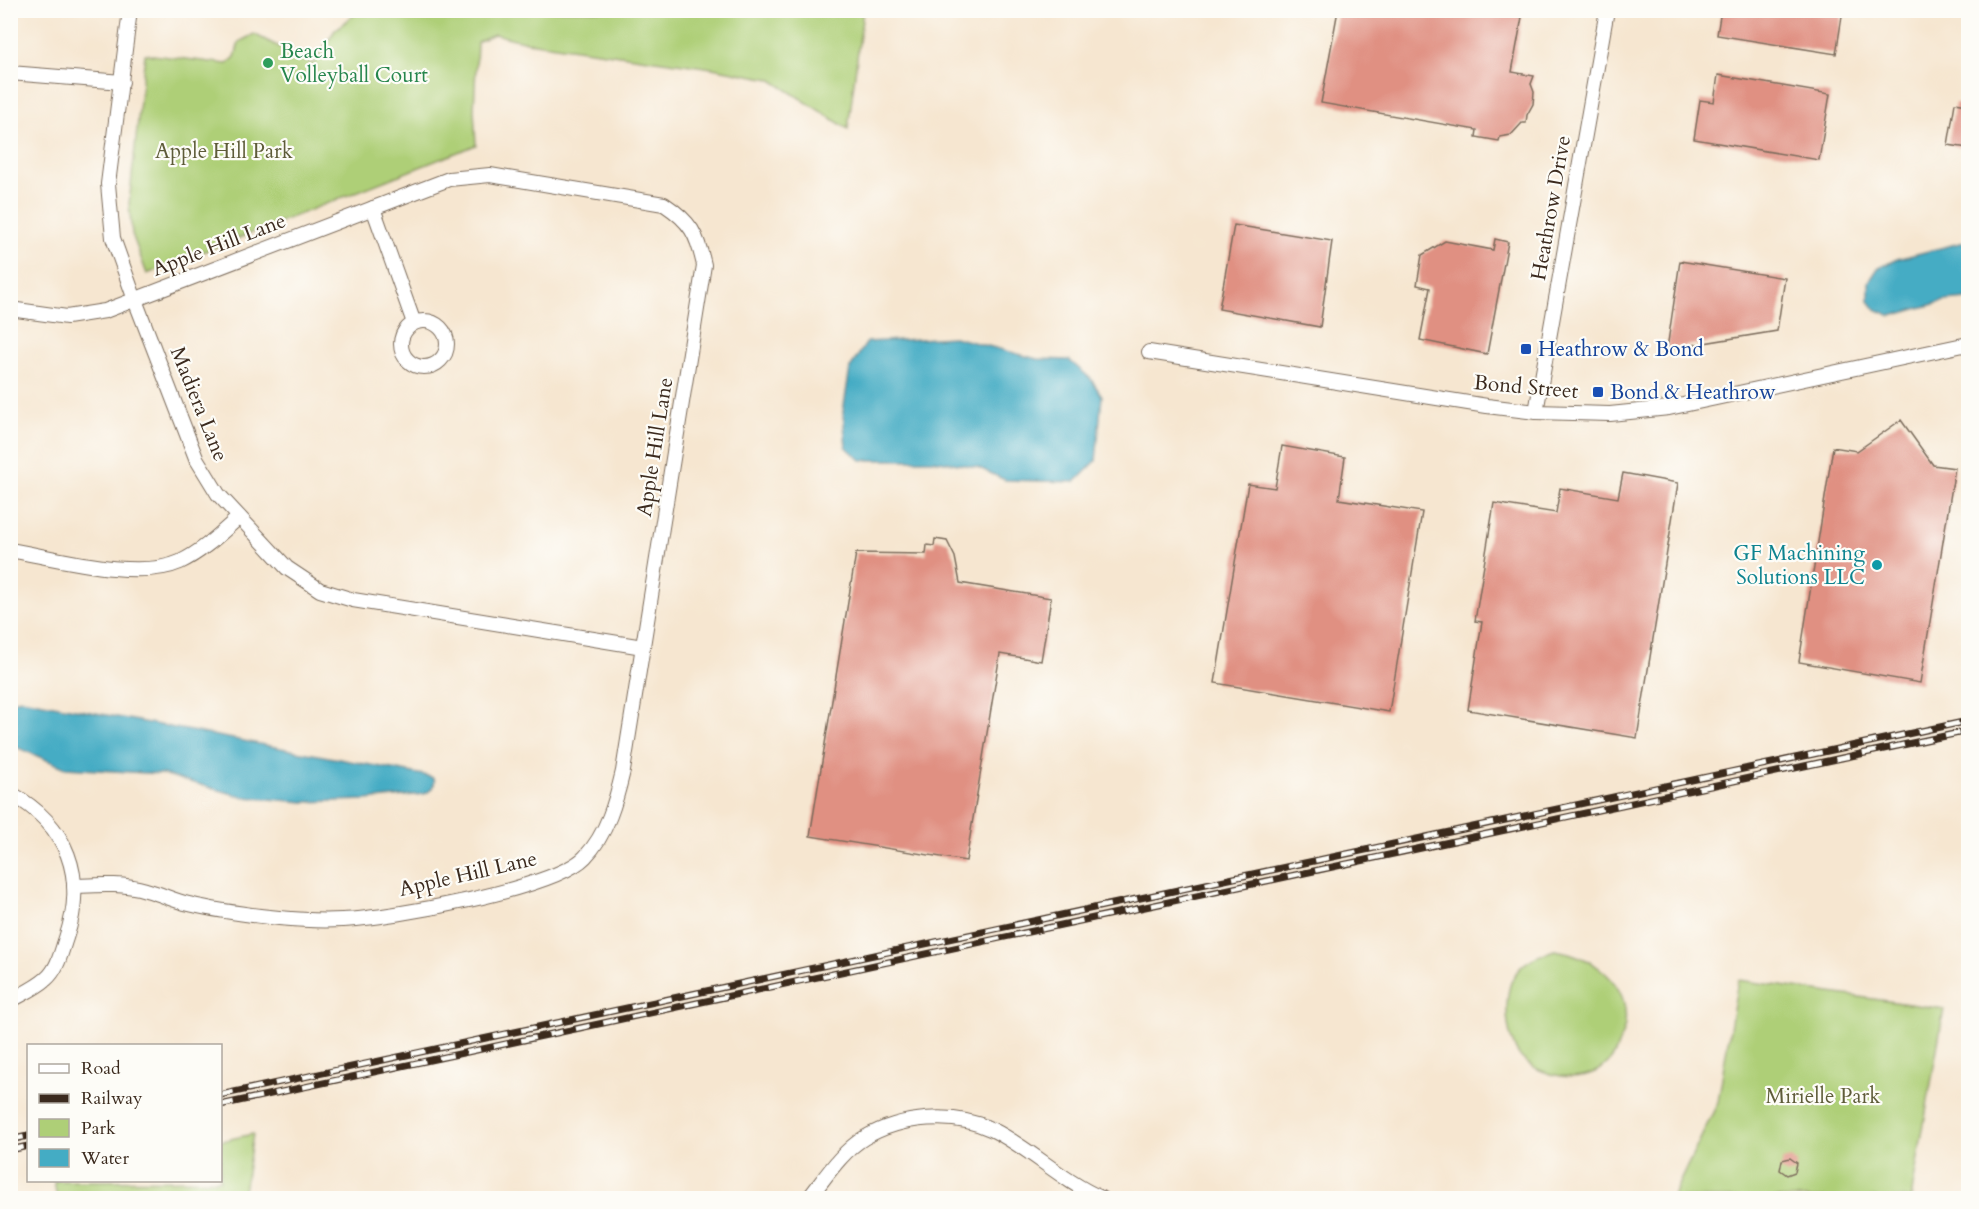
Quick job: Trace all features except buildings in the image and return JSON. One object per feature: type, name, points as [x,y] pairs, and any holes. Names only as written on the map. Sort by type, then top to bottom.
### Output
[{"type":"street","name":"Madiera Lane","points":[[130,10],[108,184],[109,217],[113,238],[135,300],[196,458],[218,494],[287,568],[320,590],[353,600],[643,647]]},
{"type":"street","name":"Heathrow Drive","points":[[1536,412],[1607,10]]},
{"type":"street","points":[[10,73],[122,82]]},
{"type":"street","name":"Apple Hill Lane","points":[[10,309],[67,317],[105,312],[449,179],[490,175],[664,204],[679,214],[693,229],[699,242],[704,266],[623,771],[613,810],[585,858],[569,869],[531,885],[448,903],[345,920],[312,921],[189,904],[144,889],[113,884],[74,886]]},
{"type":"street","points":[[373,208],[414,323]]},
{"type":"street","name":"Bond Street","points":[[1149,352],[1536,412],[1610,414],[1669,408],[1968,344]]},
{"type":"street","points":[[10,550],[125,569],[163,567],[180,562],[206,546],[239,517]]},
{"type":"street","points":[[10,794],[32,808],[65,843],[73,870],[76,902],[56,967],[46,980],[10,1000]]},
{"type":"street","points":[[809,1198],[843,1156],[863,1138],[886,1127],[923,1118],[976,1123],[994,1130],[1066,1180],[1101,1198]]},
{"type":"green space","name":"Apple Hill Park","points":[[359,11],[863,11],[848,129],[770,79],[712,68],[527,42],[494,34],[477,42],[474,110],[476,145],[147,274],[132,234],[129,204],[145,54],[227,64],[235,57],[239,42],[254,34],[313,64],[335,30]]},
{"type":"green space","points":[[1555,950],[1582,958],[1606,974],[1615,984],[1625,1009],[1625,1024],[1618,1046],[1611,1059],[1591,1074],[1564,1076],[1537,1069],[1519,1055],[1513,1044],[1507,1006],[1511,982],[1520,968],[1529,961]]},
{"type":"green space","name":"Mirielle Park","points":[[1738,980],[1944,1009],[1911,1198],[1672,1198],[1718,1102]]},
{"type":"green space","points":[[253,1134],[243,1198],[57,1198],[54,1182],[222,1182],[222,1141]]},
{"type":"water","points":[[1968,241],[1968,299],[1945,301],[1891,316],[1875,309],[1869,301],[1869,282],[1878,268],[1897,259]]},
{"type":"water","points":[[954,337],[1037,359],[1069,360],[1091,379],[1102,396],[1096,461],[1075,482],[1005,480],[977,467],[933,460],[861,460],[846,447],[843,412],[850,368],[867,342]]},
{"type":"water","points":[[22,699],[424,775],[434,778],[434,786],[424,794],[366,800],[304,802],[244,797],[162,774],[66,768],[11,745],[11,701]]},
{"type":"railway","points":[[222,1095],[1968,721]]},
{"type":"railway","points":[[222,1105],[1968,731]]},
{"type":"railway","points":[[10,1140],[27,1136]]},
{"type":"railway","points":[[10,1150],[27,1146]]},
{"type":"place","name":"Beach Volleyball Court","points":[[268,63]]},
{"type":"place","name":"Heathrow & Bond","points":[[1526,349]]},
{"type":"place","name":"Bond & Heathrow","points":[[1598,392]]},
{"type":"place","name":"GF Machining Solutions LLC","points":[[1877,565]]}]
